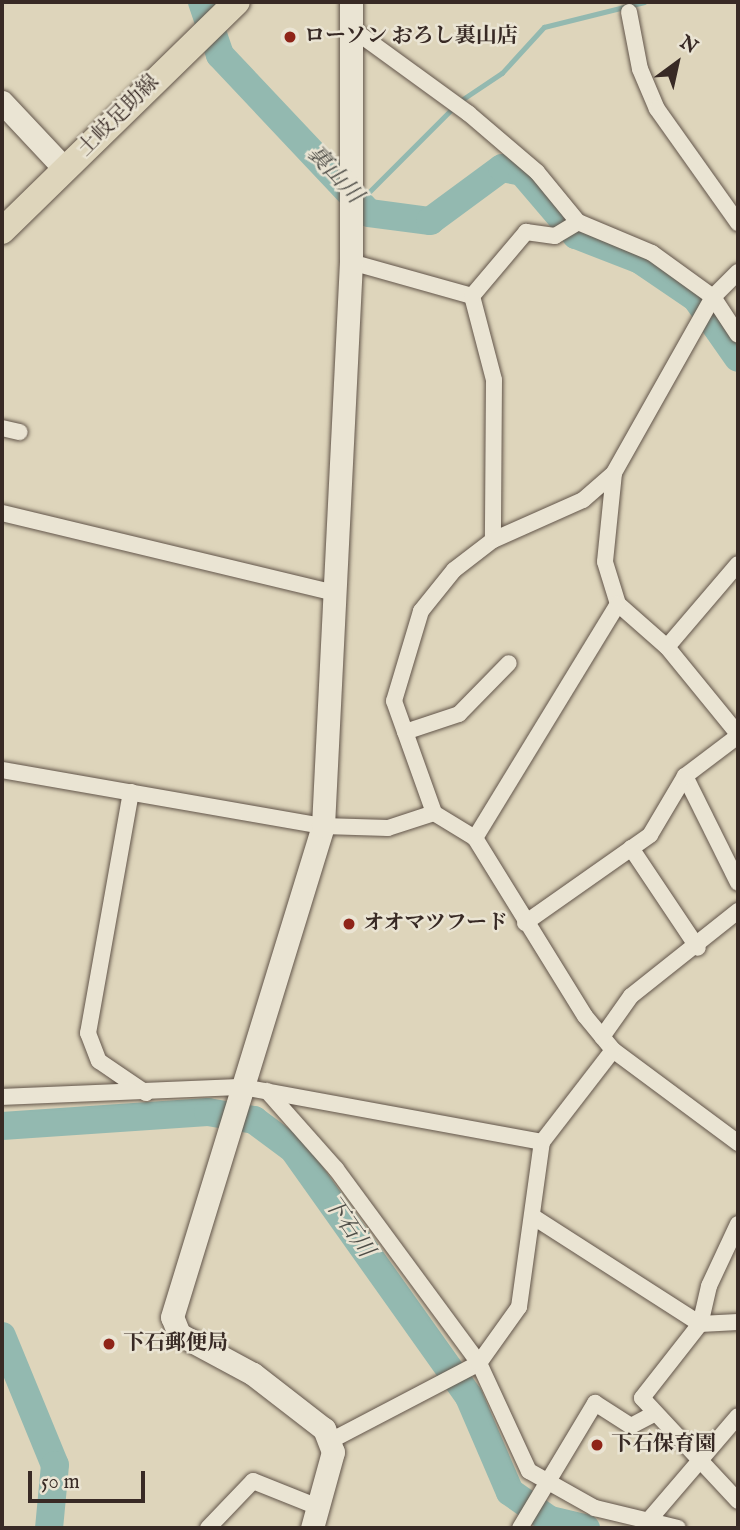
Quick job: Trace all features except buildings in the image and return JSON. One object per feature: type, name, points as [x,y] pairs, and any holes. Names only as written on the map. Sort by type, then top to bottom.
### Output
[{"type":"main road","name":"土岐足助線","points":[[2,231],[232,6]]},
{"type":"street","points":[[331,1440],[253,1374],[179,1334],[172,1317],[323,826],[351,262],[355,32],[351,2]]},
{"type":"street","points":[[629,12],[640,69],[657,109],[738,223]]},
{"type":"street","points":[[355,32],[468,113],[537,172],[578,222],[652,253],[713,298],[738,335]]},
{"type":"street","points":[[2,102],[65,169]]},
{"type":"street","points":[[472,296],[526,232],[555,236],[578,222]]},
{"type":"street","points":[[351,262],[472,296]]},
{"type":"street","points":[[738,272],[713,298],[614,473],[583,500],[493,540],[454,570],[421,611],[394,701],[434,813],[475,838],[525,923],[602,1037],[613,1050],[738,1143]]},
{"type":"street","points":[[472,296],[494,380],[493,540]]},
{"type":"street","points":[[2,428],[20,432]]},
{"type":"street","points":[[525,923],[650,835],[685,776],[738,735],[667,647],[618,604],[605,562],[614,473]]},
{"type":"street","points":[[2,513],[335,593]]},
{"type":"street","points":[[667,647],[738,564]]},
{"type":"street","points":[[475,838],[618,604]]},
{"type":"street","points":[[405,732],[458,714],[509,663]]},
{"type":"street","points":[[2,769],[323,826],[388,828],[434,813]]},
{"type":"street","points":[[685,776],[738,883]]},
{"type":"street","points":[[131,792],[88,1033],[99,1061],[146,1093]]},
{"type":"street","points":[[631,848],[698,948]]},
{"type":"street","points":[[602,1037],[631,996],[698,948],[738,911]]},
{"type":"street","points":[[331,1440],[479,1363],[519,1307],[542,1142],[613,1050]]},
{"type":"street","points":[[2,1097],[243,1087],[542,1142]]},
{"type":"street","points":[[267,1091],[336,1169],[479,1363],[529,1471],[544,1483],[595,1508],[678,1528]]},
{"type":"street","points":[[532,1216],[700,1324],[738,1322]]},
{"type":"street","points":[[738,1224],[709,1286],[700,1324],[642,1398],[696,1461],[738,1501]]},
{"type":"street","points":[[520,1528],[544,1483],[595,1403],[631,1426],[655,1413]]},
{"type":"street","points":[[648,1521],[696,1461],[738,1416]]},
{"type":"street","points":[[208,1528],[253,1481],[315,1518],[331,1440]]},
{"type":"waterway","name":"裏山川","points":[[202,2],[220,55],[369,213],[430,221],[502,168],[522,172],[576,235],[640,260],[696,298],[738,358]]},
{"type":"waterway","points":[[460,101],[502,73],[544,27],[644,2]]},
{"type":"waterway","points":[[359,202],[454,107]]},
{"type":"waterway","name":"下石川","points":[[2,1126],[208,1112],[254,1120],[293,1149],[469,1397],[510,1492],[550,1520],[586,1528]]},
{"type":"waterway","points":[[2,1336],[55,1465],[49,1528]]},
{"type":"place","name":"ローソン おろし裏山店","points":[[290,37]]},
{"type":"place","name":"オオマツフード","points":[[349,924]]},
{"type":"place","name":"下石郵便局","points":[[109,1344]]},
{"type":"place","name":"下石保育園","points":[[597,1445]]}]
